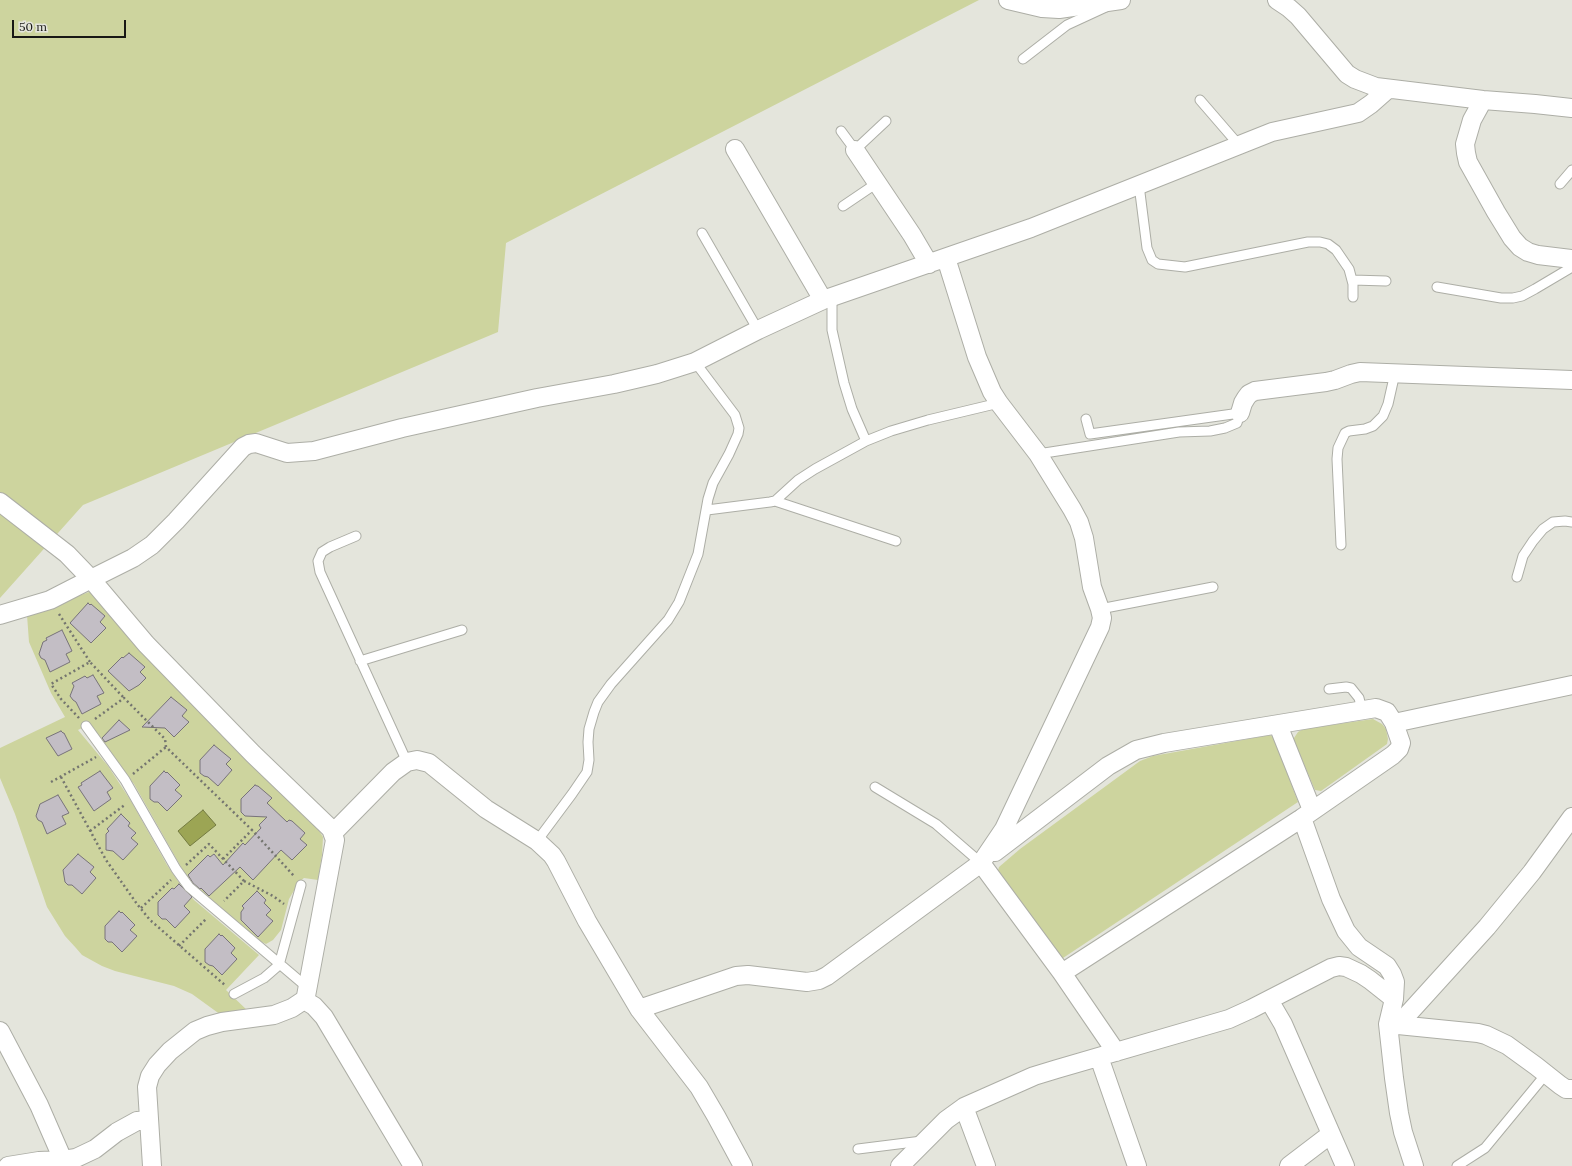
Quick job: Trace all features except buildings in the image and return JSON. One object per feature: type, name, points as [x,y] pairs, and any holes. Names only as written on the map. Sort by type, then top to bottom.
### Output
[{"type":"street","points":[[1008,0],[1042,8],[1059,9],[1118,0]]},
{"type":"street","points":[[1278,0],[1290,8],[1298,16],[1347,74],[1370,85],[1388,89],[1483,100],[1572,108]]},
{"type":"street","points":[[0,615],[50,600],[134,558],[152,545],[181,516],[243,447],[249,444],[256,443],[287,454],[314,451],[402,428],[537,398],[614,384],[657,374],[695,362],[758,330],[828,299],[1031,228],[1238,144],[1272,132],[1358,113],[1388,89]]},
{"type":"street","points":[[1483,100],[1472,120],[1465,144],[1468,162],[1496,212],[1512,238],[1520,247],[1528,252],[1538,255],[1572,259]]},
{"type":"street","points":[[735,149],[828,299]]},
{"type":"street","points":[[855,150],[912,235],[929,264]]},
{"type":"street","points":[[946,258],[977,357],[986,378],[999,403],[1038,454],[1072,508],[1079,522],[1084,538],[1092,587],[1102,618],[1100,627],[1004,829],[981,863]]},
{"type":"street","points":[[1240,413],[1246,398],[1249,394],[1255,391],[1326,382],[1360,372],[1572,380]]},
{"type":"street","points":[[0,502],[67,554],[91,579],[146,644],[252,754],[331,829],[335,840],[306,994],[292,1008],[274,1015],[222,1022],[195,1031],[182,1040],[157,1066],[150,1076],[147,1087],[152,1166]]},
{"type":"street","points":[[1394,723],[1572,685]]},
{"type":"street","points":[[639,1009],[736,976],[748,975],[808,982],[819,980],[827,976],[981,863],[1108,766],[1136,750],[1164,743],[1362,710],[1376,708],[1387,712],[1394,723],[1401,743],[1396,752],[1377,767],[1307,814],[1062,973]]},
{"type":"street","points":[[1278,725],[1338,916],[1346,931],[1359,947],[1387,966],[1395,982],[1394,1078],[1399,1113],[1414,1166]]},
{"type":"street","points":[[333,833],[394,772],[407,762],[417,760],[428,763],[486,809],[537,841],[552,855],[556,861],[587,921],[639,1009],[699,1087],[713,1109],[743,1166]]},
{"type":"street","points":[[1394,1024],[1487,927],[1540,861],[1572,817]]},
{"type":"street","points":[[981,863],[1062,973],[1107,1054],[1137,1166]]},
{"type":"street","points":[[900,1166],[946,1120],[964,1107],[1034,1076],[1229,1018],[1269,1000],[1331,968],[1338,966],[1346,967],[1365,977],[1394,999]]},
{"type":"street","points":[[306,994],[324,1017],[413,1166]]},
{"type":"street","points":[[1269,1000],[1283,1024],[1345,1166]]},
{"type":"street","points":[[1394,1024],[1486,1035],[1507,1045],[1566,1089],[1572,1089]]},
{"type":"street","points":[[0,1031],[39,1105],[63,1160]]},
{"type":"street","points":[[964,1107],[986,1166]]},
{"type":"street","points":[[8,1166],[39,1161],[76,1158],[95,1149],[122,1129],[137,1121],[149,1120]]},
{"type":"street","points":[[1289,1166],[1331,1134]]},
{"type":"lane","points":[[1024,59],[1068,25],[1095,13],[1118,0]]},
{"type":"lane","points":[[1200,100],[1238,144]]},
{"type":"lane","points":[[841,131],[855,150],[886,121]]},
{"type":"lane","points":[[1560,184],[1572,170]]},
{"type":"lane","points":[[843,206],[877,183]]},
{"type":"lane","points":[[1139,185],[1146,248],[1152,260],[1158,264],[1173,267],[1185,267],[1308,242],[1320,242],[1328,244],[1336,250],[1349,268],[1353,280],[1353,297]]},
{"type":"lane","points":[[702,233],[758,330]]},
{"type":"lane","points":[[1437,287],[1501,298],[1513,298],[1529,292],[1572,267]]},
{"type":"lane","points":[[1353,280],[1386,281]]},
{"type":"lane","points":[[828,299],[832,330],[844,383],[852,409],[866,441]]},
{"type":"lane","points":[[537,841],[587,772],[589,760],[589,729],[598,702],[611,684],[668,620],[677,607],[698,554],[708,499],[713,483],[729,454],[739,428],[738,422],[731,409],[695,362]]},
{"type":"lane","points":[[1341,545],[1337,459],[1338,448],[1345,433],[1349,430],[1365,429],[1374,426],[1384,416],[1395,373]]},
{"type":"lane","points":[[707,510],[770,502],[775,500],[798,480],[815,469],[866,441],[891,431],[928,420],[999,403]]},
{"type":"lane","points":[[1038,454],[1180,432],[1218,429],[1232,426],[1237,423],[1240,413],[1090,434],[1086,419]]},
{"type":"lane","points":[[775,500],[896,541]]},
{"type":"lane","points":[[1517,577],[1523,556],[1543,529],[1553,522],[1572,522]]},
{"type":"lane","points":[[356,536],[322,552],[318,561],[320,572],[407,762]]},
{"type":"lane","points":[[1100,608],[1213,587]]},
{"type":"lane","points":[[360,661],[462,630]]},
{"type":"lane","points":[[1329,689],[1346,687],[1351,688],[1359,698],[1362,710]]},
{"type":"lane","points":[[86,726],[125,780],[179,873],[189,887],[280,965],[306,994]]},
{"type":"lane","points":[[875,788],[936,824],[981,863]]},
{"type":"lane","points":[[234,994],[264,978],[280,965],[301,885]]},
{"type":"lane","points":[[1457,1166],[1485,1148],[1546,1074]]},
{"type":"lane","points":[[858,1149],[925,1141]]},
{"type":"path","points":[[50,600],[90,662],[165,739],[166,747],[252,830],[301,885]]},
{"type":"path","points":[[90,662],[51,684],[61,699],[86,726],[124,698]]},
{"type":"path","points":[[125,780],[166,747]]},
{"type":"path","points":[[51,782],[105,752]]},
{"type":"path","points":[[61,777],[106,860],[123,886],[150,920],[234,994]]},
{"type":"path","points":[[90,831],[135,797]]},
{"type":"path","points":[[223,859],[252,830]]},
{"type":"path","points":[[141,908],[209,844],[244,881],[273,896],[294,912]]},
{"type":"path","points":[[179,946],[244,881]]},
{"type":"shaded area","points":[[0,0],[979,0],[506,243],[498,332],[83,505],[0,598]]},
{"type":"shaded area","points":[[89,592],[95,594],[132,639],[318,829],[323,837],[318,880],[304,878],[299,882],[289,899],[281,930],[273,940],[266,944],[260,941],[189,881],[134,784],[86,726],[78,730],[108,766],[131,801],[167,865],[180,884],[194,900],[259,955],[226,990],[248,1011],[221,1015],[192,994],[174,986],[115,971],[102,966],[82,955],[65,936],[47,907],[15,814],[0,778],[0,748],[65,717],[51,693],[29,642],[27,615]]},
{"type":"shaded area","points":[[1373,719],[1382,724],[1386,729],[1388,739],[1387,744],[1321,791],[1315,790],[1294,741],[1294,738],[1298,732],[1303,729]]},
{"type":"shaded area","points":[[1270,735],[1274,738],[1298,802],[1063,958],[1058,956],[997,874],[999,867],[1020,849],[1140,761],[1153,756]]},
{"type":"shaded area","points":[[203,810],[216,825],[190,846],[178,831]]}]
